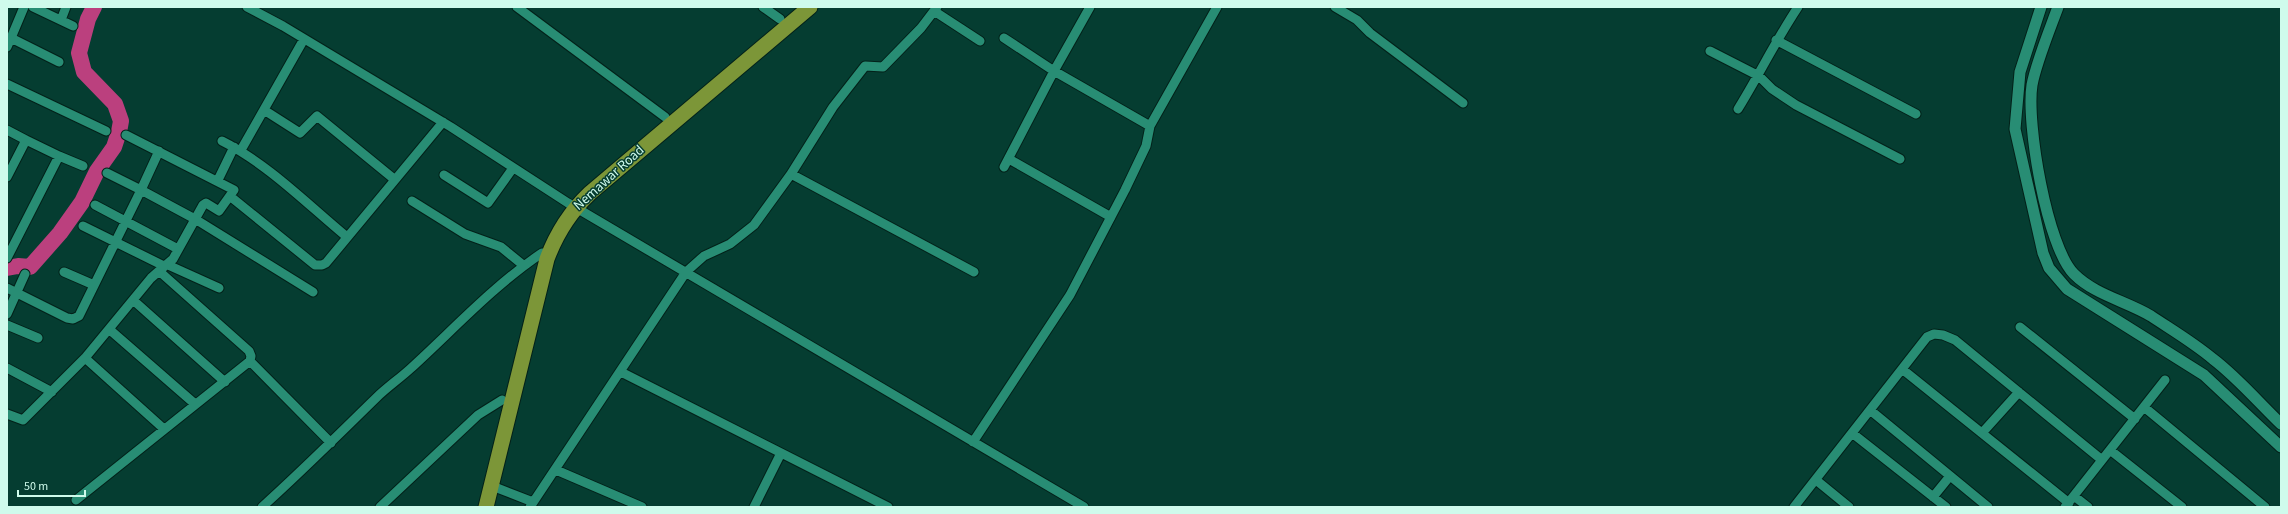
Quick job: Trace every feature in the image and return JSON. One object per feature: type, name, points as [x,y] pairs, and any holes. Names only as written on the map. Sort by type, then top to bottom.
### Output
[{"type":"highway","name":"Nemawar Road","points":[[622,159],[666,117],[696,93],[794,7]]},
{"type":"highway","name":"Nemawar Road","points":[[486,507],[547,259],[554,240],[576,193],[622,159],[810,7]]},
{"type":"highway","name":"Nemawar Road","points":[[476,507],[502,400],[542,253],[556,219],[571,205]]},
{"type":"street","points":[[24,7],[9,42],[59,62]]},
{"type":"street","points":[[33,7],[73,26]]},
{"type":"street","points":[[61,20],[66,7]]},
{"type":"street","points":[[247,7],[304,39],[443,122],[571,205],[1084,507]]},
{"type":"street","points":[[516,7],[666,117]]},
{"type":"street","points":[[763,7],[780,19]]},
{"type":"street","points":[[1090,7],[1054,71],[1007,163],[1111,217]]},
{"type":"street","points":[[973,442],[1070,295],[1146,146],[1150,126],[1217,7]]},
{"type":"street","points":[[1335,7],[1357,20],[1370,33],[1463,103]]},
{"type":"street","points":[[1738,109],[1759,76],[1776,40],[1798,7]]},
{"type":"street","points":[[2042,7],[2020,72],[2015,129],[2043,253],[2049,268],[2067,289],[2204,375],[2281,447]]},
{"type":"street","points":[[2058,7],[2032,84],[2032,107],[2033,144],[2053,233],[2061,256],[2074,274],[2096,290],[2149,315],[2214,359],[2281,424]]},
{"type":"street","points":[[492,486],[532,504],[686,272],[704,256],[730,244],[754,226],[791,174],[833,107],[865,66],[883,67],[921,28],[936,9],[980,41]]},
{"type":"street","points":[[1004,38],[1054,71],[1150,126]]},
{"type":"street","points":[[218,180],[264,110],[304,39]]},
{"type":"street","points":[[1776,40],[1916,114]]},
{"type":"street","points":[[1710,51],[1759,76],[1772,89],[1796,105],[1900,159]]},
{"type":"street","points":[[7,84],[106,131]]},
{"type":"street","points":[[264,110],[300,133],[317,116],[394,179]]},
{"type":"street","points":[[231,197],[315,264],[322,266],[443,122]]},
{"type":"street","points":[[7,130],[59,156],[83,166]]},
{"type":"street","points":[[7,414],[24,420],[85,358],[110,330],[133,300],[164,267],[178,249],[206,203],[219,211],[231,197],[234,190],[218,180],[126,135]]},
{"type":"street","points":[[7,177],[26,140]]},
{"type":"street","points":[[222,141],[238,149],[347,237]]},
{"type":"street","points":[[7,288],[73,319],[80,316],[125,219],[141,190],[159,151]]},
{"type":"street","points":[[7,258],[59,156]]},
{"type":"street","points":[[444,175],[488,203],[491,202],[513,168]]},
{"type":"street","points":[[108,173],[195,219],[312,292]]},
{"type":"street","points":[[791,174],[974,272]]},
{"type":"street","points":[[412,202],[465,234],[501,247],[523,265]]},
{"type":"street","points":[[95,205],[125,219],[178,249]]},
{"type":"street","points":[[83,226],[164,267],[220,288]]},
{"type":"street","points":[[262,507],[331,443],[377,397],[410,369],[493,290],[523,265],[542,253]]},
{"type":"street","points":[[76,500],[250,361],[251,356],[246,348],[164,267]]},
{"type":"street","points":[[64,272],[94,285]]},
{"type":"street","points":[[7,314],[25,274]]},
{"type":"street","points":[[133,300],[225,382]]},
{"type":"street","points":[[7,325],[38,338]]},
{"type":"street","points":[[2020,327],[2134,419]]},
{"type":"street","points":[[110,330],[195,404]]},
{"type":"street","points":[[1794,507],[1927,337],[1934,334],[1943,335],[1955,340],[2102,460]]},
{"type":"street","points":[[85,358],[164,429]]},
{"type":"street","points":[[250,361],[331,443]]},
{"type":"street","points":[[7,368],[52,392]]},
{"type":"street","points":[[1902,369],[2069,502],[2088,507]]},
{"type":"street","points":[[621,372],[888,507]]},
{"type":"street","points":[[2069,502],[2165,380]]},
{"type":"street","points":[[1982,433],[2019,392]]},
{"type":"street","points":[[380,507],[478,415],[502,400]]},
{"type":"street","points":[[2144,407],[2265,507]]},
{"type":"street","points":[[1870,410],[1988,507]]},
{"type":"street","points":[[1852,433],[1946,507]]},
{"type":"street","points":[[2110,450],[2182,507]]},
{"type":"street","points":[[754,507],[781,453]]},
{"type":"street","points":[[556,470],[642,507]]},
{"type":"street","points":[[1933,497],[1950,476]]},
{"type":"street","points":[[1816,480],[1850,507]]},
{"type":"waterway","points":[[7,268],[18,266],[30,267],[60,233],[82,202],[97,171],[114,147],[121,121],[115,104],[84,72],[79,53],[88,19],[94,7]]}]
